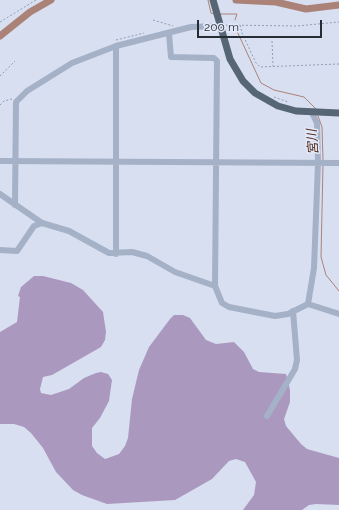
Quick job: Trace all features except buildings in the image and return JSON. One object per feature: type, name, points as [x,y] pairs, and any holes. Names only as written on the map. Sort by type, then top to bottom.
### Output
[{"type":"main road","points":[[213,0],[230,59],[238,74],[248,86],[262,98],[278,106],[296,111],[313,113],[339,113]]},
{"type":"street","points":[[15,205],[16,102],[27,91],[53,73],[72,63],[116,46],[143,38],[169,34],[191,27],[220,25]]},
{"type":"street","points":[[169,34],[171,57],[216,59],[215,286],[222,303],[229,307],[275,316],[282,315],[308,304],[339,314]]},
{"type":"street","points":[[116,46],[116,254]]},
{"type":"street","points":[[308,304],[314,268],[322,163],[317,123],[313,113]]},
{"type":"street","points":[[0,161],[339,163]]},
{"type":"street","points":[[0,194],[42,223],[68,231],[101,249],[116,254],[132,252],[147,256],[176,272],[215,286]]},
{"type":"street","points":[[0,250],[17,251],[34,226],[42,223]]},
{"type":"street","points":[[267,416],[295,369],[297,360],[293,311]]},
{"type":"path","points":[[0,22],[36,0]]},
{"type":"path","points":[[154,20],[176,27]]},
{"type":"path","points":[[220,25],[297,26],[339,22]]},
{"type":"path","points":[[240,25],[242,33],[258,66],[274,67],[339,64]]},
{"type":"path","points":[[272,41],[274,67]]},
{"type":"path","points":[[0,76],[14,61]]},
{"type":"path","points":[[0,105],[8,99],[12,99],[16,102]]},
{"type":"shaded area","points":[[34,276],[43,276],[71,283],[83,290],[103,312],[106,332],[105,340],[101,347],[52,375],[43,377],[40,389],[41,393],[51,395],[69,389],[84,378],[96,373],[101,372],[108,374],[112,380],[109,401],[100,418],[92,428],[92,446],[97,453],[105,459],[119,454],[125,446],[128,438],[132,399],[139,370],[149,347],[174,315],[183,315],[190,318],[206,340],[216,344],[234,342],[244,352],[253,369],[259,372],[286,374],[290,390],[290,402],[284,419],[286,426],[307,449],[339,458],[339,505],[316,504],[309,505],[302,510],[243,510],[254,495],[256,482],[245,462],[236,459],[229,461],[212,479],[175,500],[107,504],[73,490],[56,472],[43,448],[31,433],[24,427],[14,424],[0,424],[0,332],[17,322],[20,297],[18,296],[21,287]]},
{"type":"waterway","points":[[0,36],[30,12],[51,0]]},
{"type":"waterway","name":"宮川","points":[[208,0],[211,13],[214,14]]},
{"type":"waterway","points":[[236,0],[276,2],[306,9],[339,5]]},
{"type":"waterway","name":"宮川","points":[[219,14],[237,14],[235,20]]},
{"type":"waterway","name":"宮川","points":[[236,29],[261,83],[274,90],[304,97],[316,109]]},
{"type":"waterway","name":"宮川","points":[[318,116],[322,127],[323,160]]},
{"type":"waterway","name":"宮川","points":[[323,165],[321,257],[326,275],[339,291]]}]
